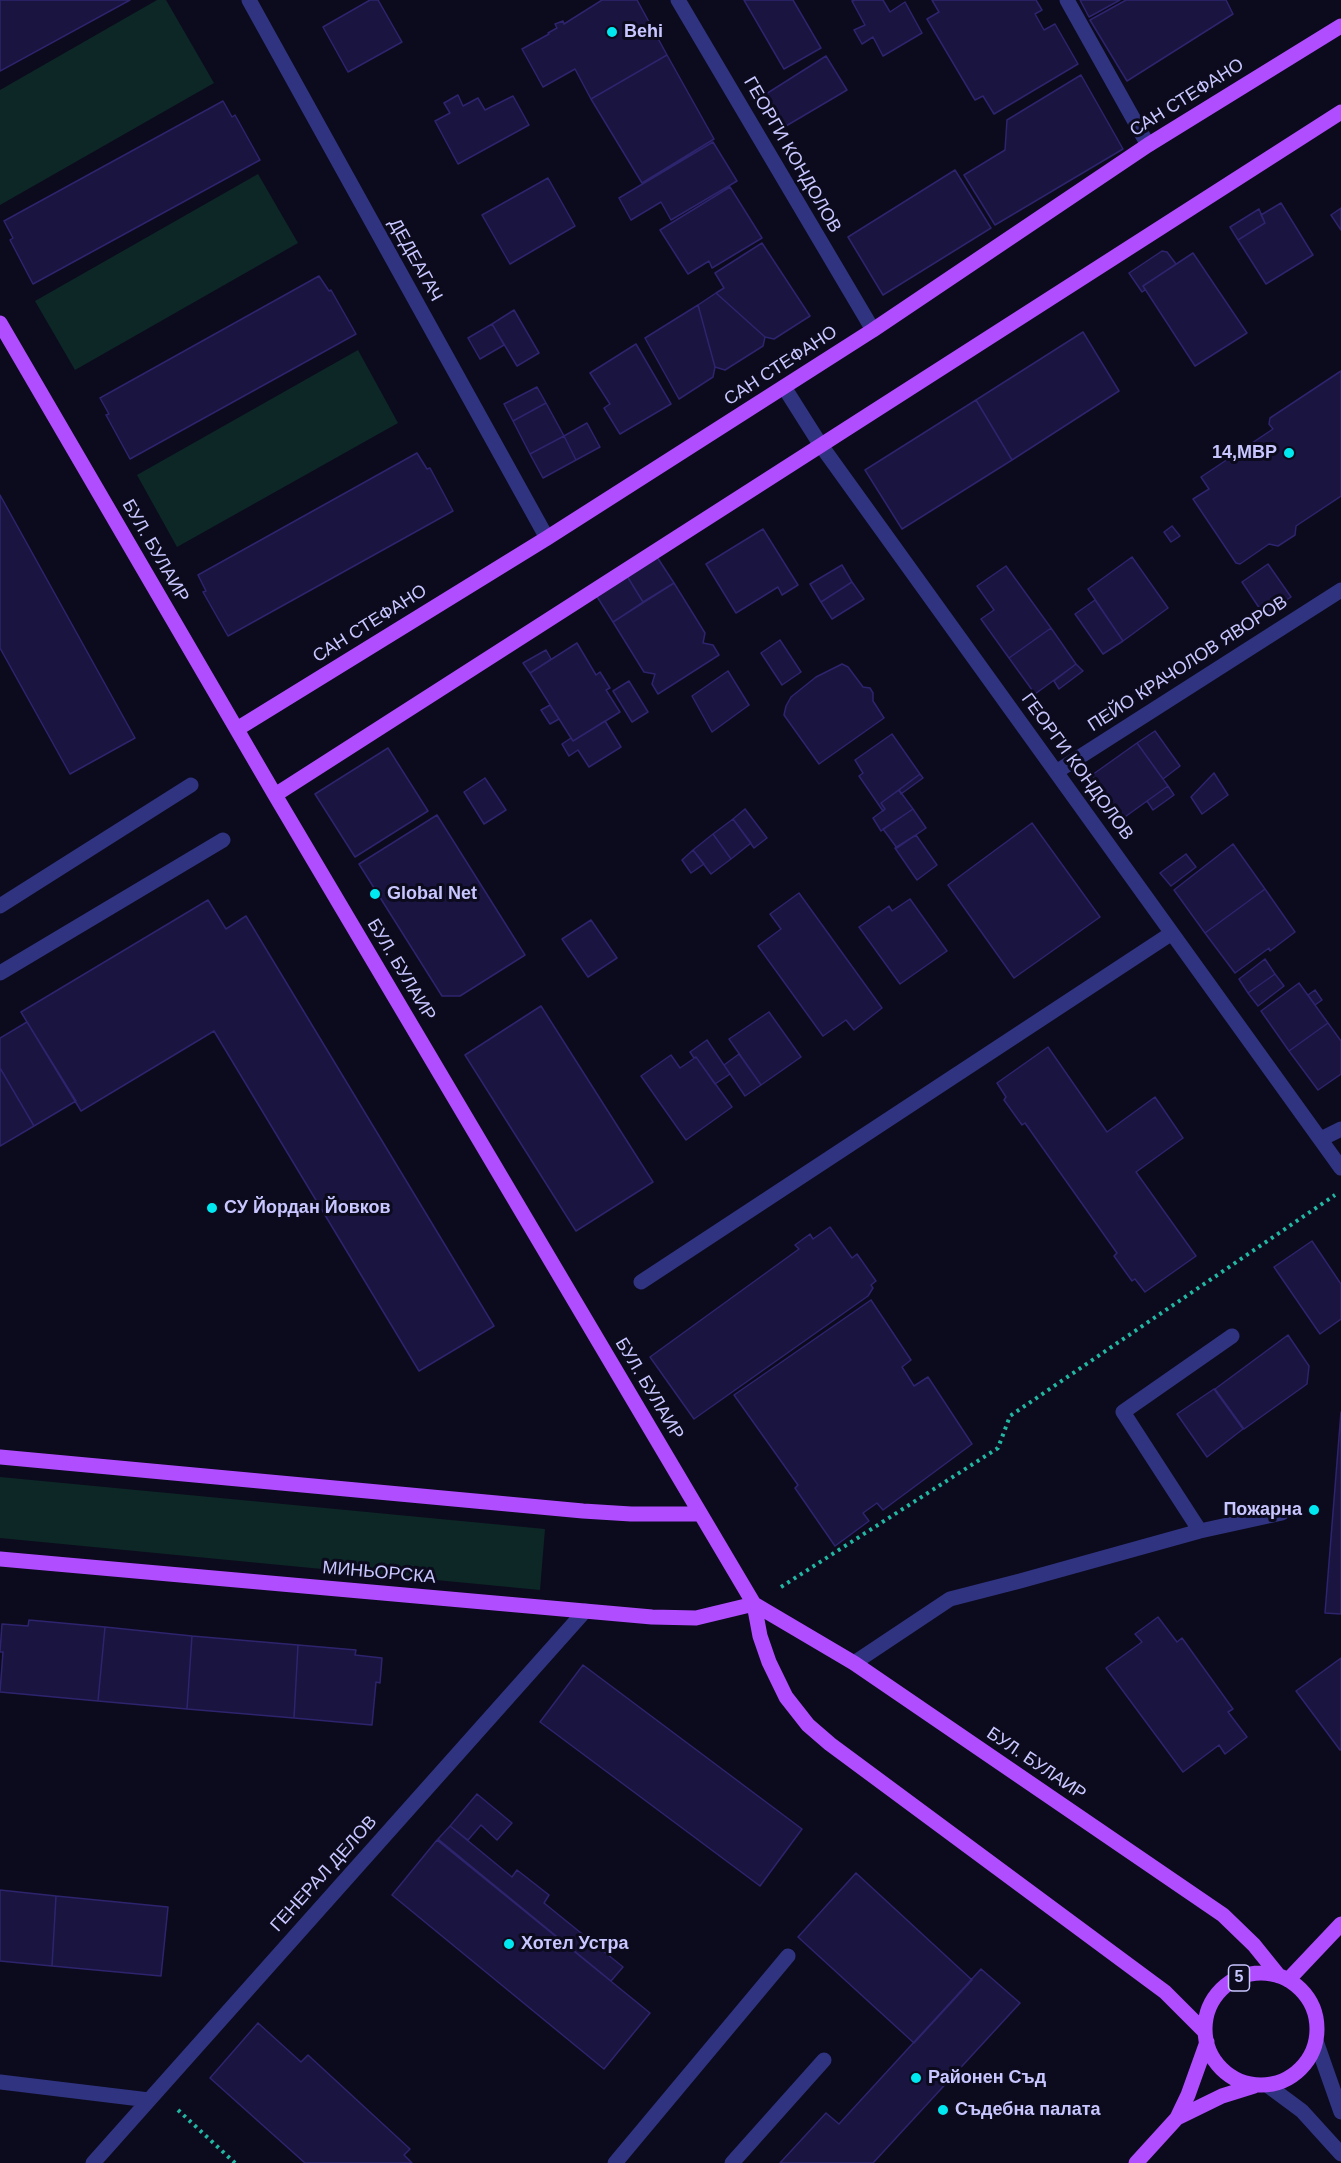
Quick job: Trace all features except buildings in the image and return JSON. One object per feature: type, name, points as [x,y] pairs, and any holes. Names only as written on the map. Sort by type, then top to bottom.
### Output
[{"type":"main road","name":"САН СТЕФАНО","points":[[237,729],[547,538],[873,330],[1148,145],[1341,26]]},
{"type":"main road","points":[[275,795],[1341,112]]},
{"type":"main road","name":"БУЛ. БУЛАИР","points":[[0,323],[275,795],[754,1604],[760,1636],[769,1662],[786,1697],[808,1725],[830,1744],[1165,1992],[1206,2037]]},
{"type":"main road","points":[[0,1457],[583,1512],[700,1514]]},
{"type":"main road","name":"МИНЬОРСКА","points":[[0,1559],[652,1617],[696,1618],[754,1604]]},
{"type":"main road","name":"БУЛ. БУЛАИР","points":[[754,1604],[854,1664],[1223,1915],[1254,1944],[1283,1978]]},
{"type":"main road","points":[[1316,2041],[1317,2025],[1310,2002],[1301,1990],[1283,1978],[1341,1924]]},
{"type":"main road","name":"5","points":[[1136,2163],[1177,2118],[1188,2096],[1206,2037],[1208,2013],[1216,1996],[1240,1977],[1250,1974],[1270,1974],[1283,1978]]},
{"type":"main road","points":[[1206,2037],[1215,2061],[1221,2068],[1238,2080],[1262,2085]]},
{"type":"main road","name":"5","points":[[1177,2118],[1222,2096],[1284,2081],[1298,2071],[1310,2057],[1316,2041]]},
{"type":"street","name":"ДЕДЕАГАЧ","points":[[249,0],[547,538]]},
{"type":"street","name":"ГЕОРГИ КОНДОЛОВ","points":[[678,0],[873,330]]},
{"type":"street","points":[[1067,0],[1148,145]]},
{"type":"street","name":"ГЕОРГИ КОНДОЛОВ","points":[[784,387],[820,444],[1341,1168]]},
{"type":"street","name":"ПЕЙО КРАЧОЛОВ ЯВОРОВ","points":[[1056,772],[1341,590]]},
{"type":"street","points":[[0,906],[191,785]]},
{"type":"street","points":[[0,973],[223,840]]},
{"type":"street","points":[[641,1282],[1172,933]]},
{"type":"street","points":[[1321,1140],[1341,1129]]},
{"type":"street","points":[[1200,1531],[1123,1412],[1232,1336]]},
{"type":"street","points":[[854,1664],[950,1599],[1200,1531],[1281,1513]]},
{"type":"street","name":"ГЕНЕРАЛ ДЕЛОВ","points":[[98,2161],[153,2096],[585,1611]]},
{"type":"street","points":[[615,2163],[788,1956]]},
{"type":"street","points":[[1316,2041],[1341,2112]]},
{"type":"street","points":[[732,2163],[824,2060]]},
{"type":"street","points":[[0,2082],[153,2096]]},
{"type":"street","points":[[1262,2085],[1302,2111],[1341,2154]]},
{"type":"path","points":[[754,1604],[998,1449],[1010,1416],[1341,1191]]},
{"type":"path","points":[[153,2096],[235,2163]]},
{"type":"green space","points":[[157,0],[166,0],[214,83],[0,205],[0,90]]},
{"type":"green space","points":[[258,174],[298,243],[75,370],[35,301]]},
{"type":"green space","points":[[358,350],[398,423],[177,547],[137,475]]},
{"type":"green space","points":[[0,1477],[545,1529],[540,1590],[0,1538]]},
{"type":"place","name":"Behi","points":[[612,32]]},
{"type":"place","name":"14,МВР","points":[[1289,453]]},
{"type":"place","name":"Global Net","points":[[375,894]]},
{"type":"place","name":"СУ Йордан Йовков","points":[[212,1208]]},
{"type":"place","name":"Пожарна","points":[[1314,1510]]},
{"type":"place","name":"Хотел Устра","points":[[509,1944]]},
{"type":"place","name":"Районен Съд","points":[[916,2078]]},
{"type":"place","name":"Съдебна палата","points":[[943,2110]]}]
